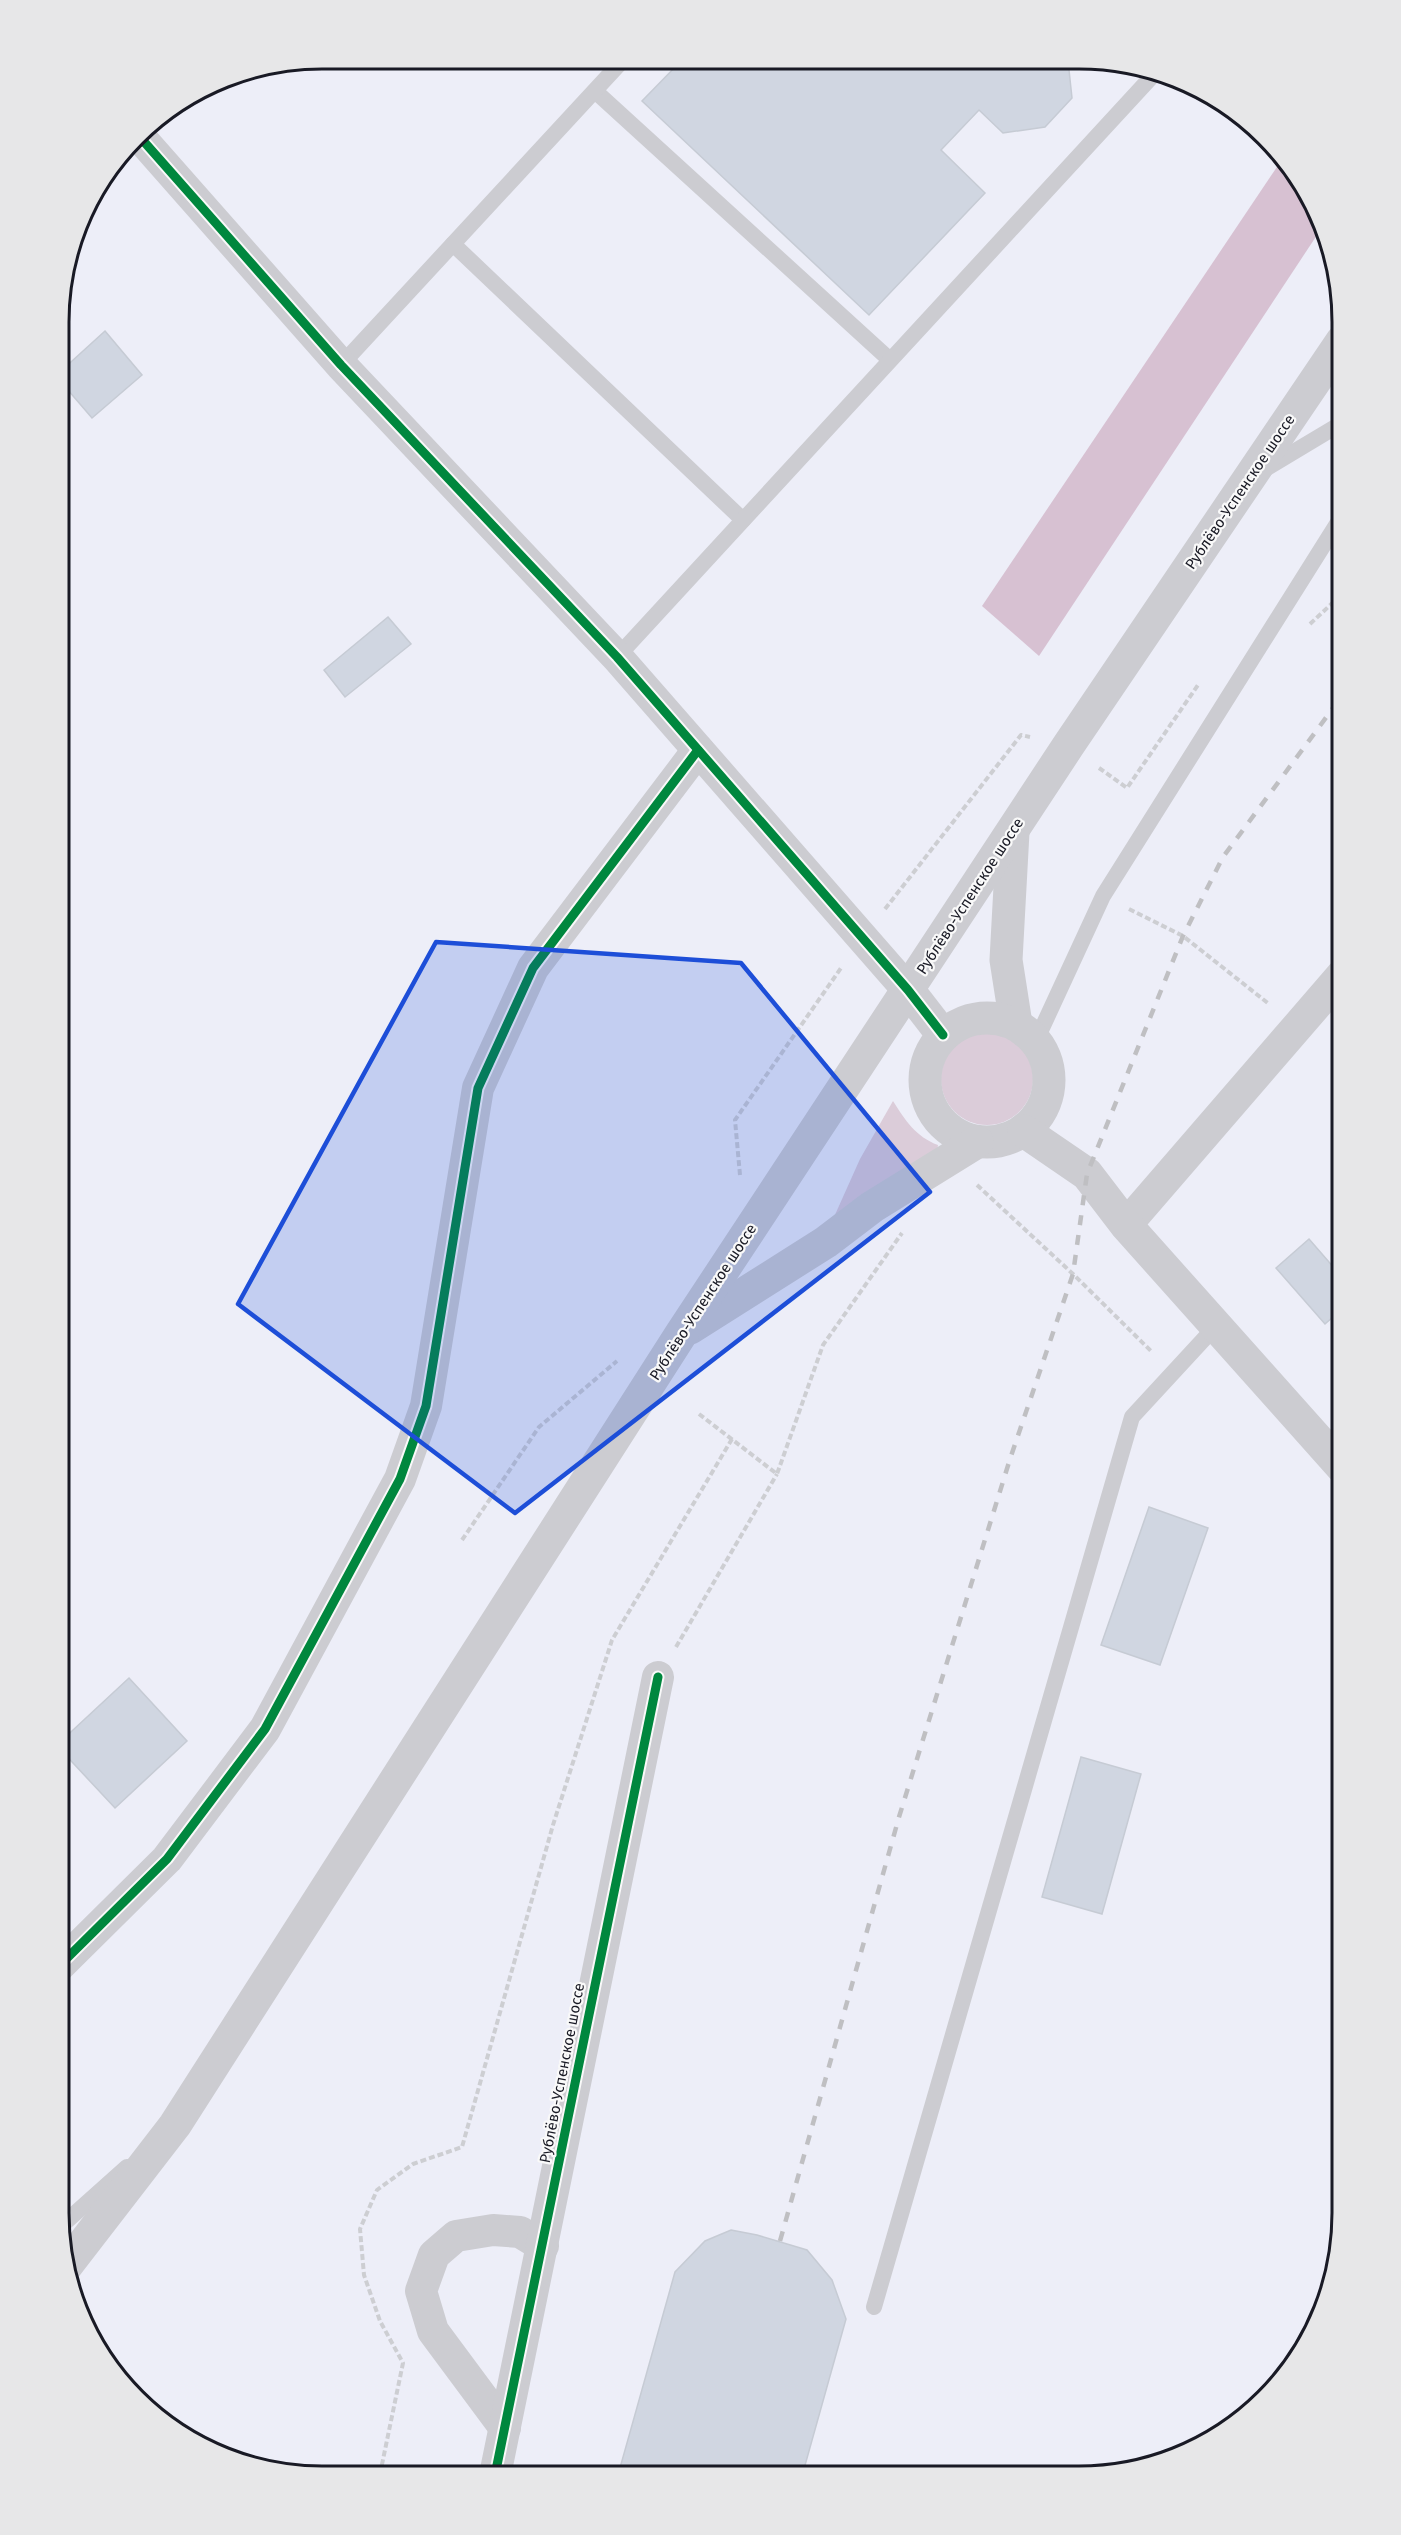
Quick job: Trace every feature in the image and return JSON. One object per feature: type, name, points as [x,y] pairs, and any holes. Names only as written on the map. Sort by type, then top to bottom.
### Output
[{"type":"main road","name":"Рублёво-Успенское шоссе","points":[[73,2257],[175,2125],[681,1334],[1068,746],[1332,355]]},
{"type":"main road","points":[[1013,831],[1006,960],[1026,1033],[1047,1063],[1049,1088],[1041,1112],[1024,1131],[1001,1141],[977,1142],[956,1134],[938,1119],[927,1100],[924,1076],[930,1054],[943,1035],[965,1021],[991,1017],[1026,1033]]},
{"type":"main road","points":[[908,990],[943,1035]]},
{"type":"main road","points":[[1024,1131],[1087,1174],[1126,1226],[1332,1456]]},
{"type":"main road","points":[[681,1334],[826,1242],[872,1207],[977,1142]]},
{"type":"street","points":[[145,141],[341,365],[617,657],[908,990]]},
{"type":"street","points":[[69,1956],[166,1859],[265,1729],[400,1479],[426,1406],[478,1088],[533,968],[698,750]]},
{"type":"street","points":[[1126,1226],[1332,986]]},
{"type":"street","name":"Рублёво-Успенское шоссе","points":[[497,2466],[658,1677]]},
{"type":"street","points":[[75,2268],[130,2184]]},
{"type":"street","points":[[505,2428],[433,2331],[421,2291],[434,2255],[456,2236],[493,2230],[520,2232],[543,2246]]},
{"type":"lane","points":[[341,365],[615,69]]},
{"type":"lane","points":[[617,657],[1149,79]]},
{"type":"lane","points":[[595,91],[890,360]]},
{"type":"lane","points":[[453,244],[743,520]]},
{"type":"lane","points":[[1249,479],[1332,429]]},
{"type":"lane","points":[[1026,1033],[1103,896],[1332,532]]},
{"type":"lane","points":[[874,2307],[1132,1417],[1205,1315]]},
{"type":"lane","points":[[69,2219],[175,2125]]},
{"type":"path","points":[[1303,631],[1332,603]]},
{"type":"path","points":[[740,1181],[735,1120],[862,938],[1021,735],[1068,746]]},
{"type":"path","points":[[1129,909],[1183,936],[1297,1026]]},
{"type":"path","points":[[972,1181],[1073,1274],[1153,1353],[1205,1315]]},
{"type":"path","points":[[658,1677],[777,1474],[823,1345],[908,1225]]},
{"type":"path","points":[[462,1540],[539,1427],[617,1361],[624,1351]]},
{"type":"path","points":[[699,1414],[777,1474]]},
{"type":"path","points":[[382,2466],[403,2363],[380,2321],[364,2275],[360,2229],[377,2190],[413,2164],[462,2147],[553,1825],[612,1640],[732,1439]]},
{"type":"highlighted area","points":[[436,942],[741,963],[930,1192],[515,1513],[238,1304]]},
{"type":"shaded area","points":[[1278,166],[1298,195],[1317,235],[1039,656],[982,606]]},
{"type":"shaded area","points":[[987,1033],[1013,1041],[1025,1053],[1033,1079],[1025,1105],[1013,1117],[987,1125],[961,1117],[949,1105],[941,1079],[949,1053],[961,1041]]},
{"type":"shaded area","points":[[893,1101],[917,1133],[938,1145],[937,1151],[834,1217],[860,1159]]},
{"type":"building","points":[[673,69],[1068,69],[1072,98],[1045,127],[1003,133],[979,110],[941,150],[985,193],[869,315],[642,101]]},
{"type":"building","points":[[105,331],[142,375],[92,418],[69,391],[69,364]]},
{"type":"building","points":[[388,617],[411,644],[345,697],[324,670]]},
{"type":"building","points":[[1309,1239],[1332,1265],[1332,1318],[1325,1324],[1276,1268]]},
{"type":"building","points":[[1149,1507],[1208,1528],[1160,1665],[1101,1645]]},
{"type":"building","points":[[129,1678],[187,1741],[115,1808],[69,1759],[69,1734]]},
{"type":"building","points":[[1081,1757],[1141,1774],[1102,1914],[1042,1897]]},
{"type":"building","points":[[731,2230],[807,2250],[832,2280],[846,2319],[805,2466],[621,2466],[675,2272],[705,2241]]},
{"type":"railway","points":[[780,2241],[899,1817],[1010,1459],[1073,1274],[1087,1174],[1183,936],[1223,857],[1332,710]]},
{"type":"cycle path","points":[[144,142],[341,365],[617,657],[908,990],[943,1035]]},
{"type":"cycle path","points":[[69,1956],[167,1859],[265,1729],[400,1479],[426,1406],[478,1088],[533,968],[698,750]]},
{"type":"cycle path","points":[[497,2466],[658,1677]]}]
